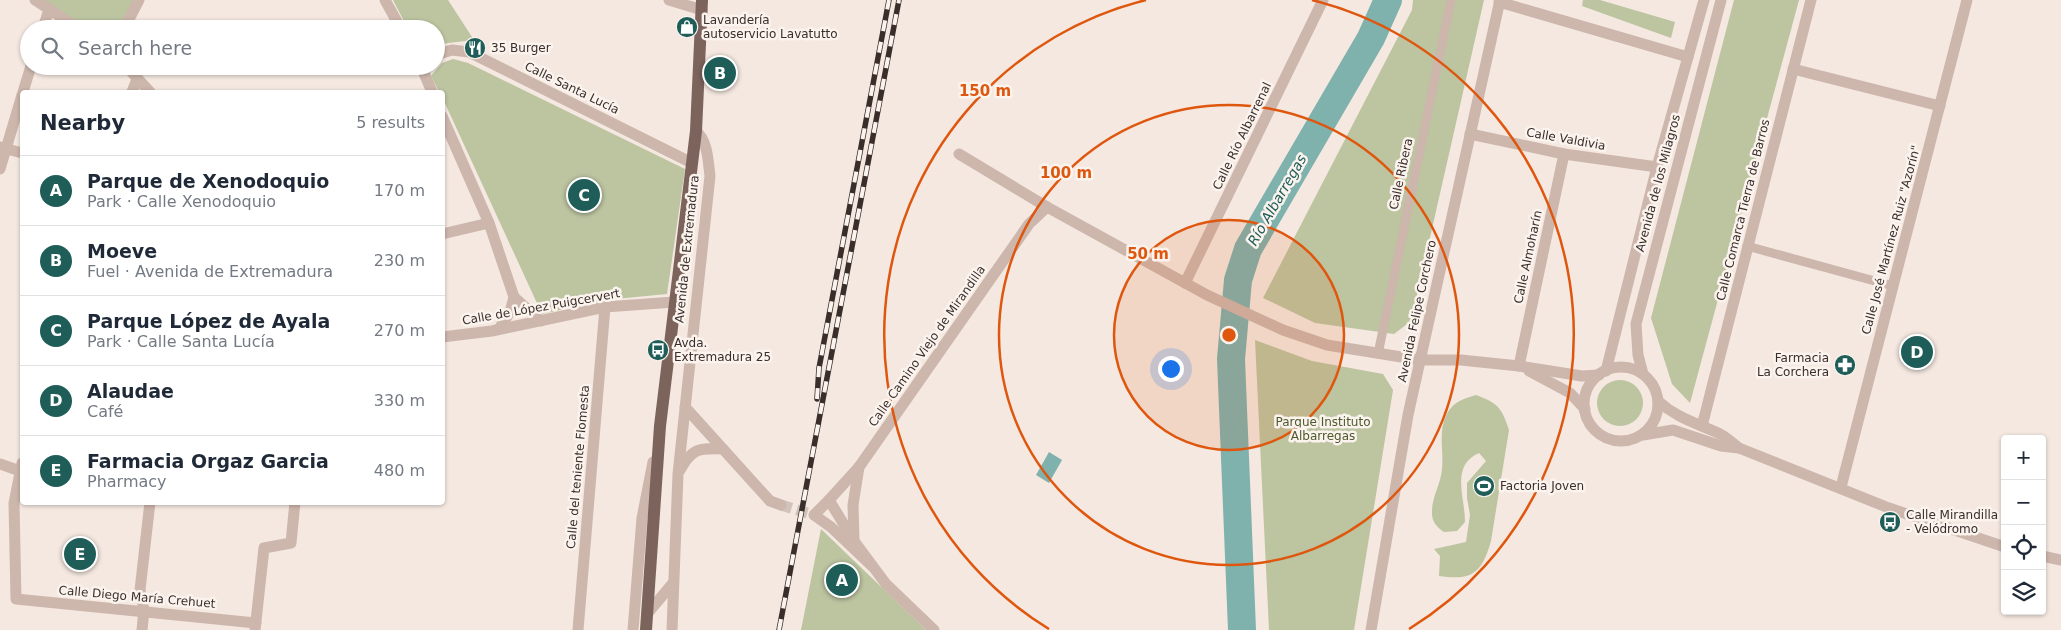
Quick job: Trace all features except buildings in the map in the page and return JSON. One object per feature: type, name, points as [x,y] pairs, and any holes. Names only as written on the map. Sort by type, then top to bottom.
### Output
[{"type":"main road","name":"Avenida de Extremadura","points":[[646,630],[660,426],[696,131],[702,5]]},
{"type":"street","points":[[36,0],[66,20]]},
{"type":"street","points":[[129,20],[139,0]]},
{"type":"street","points":[[385,0],[396,20]]},
{"type":"street","points":[[669,0],[702,5]]},
{"type":"street","name":"Calle Río Albarrenal","points":[[1186,283],[1323,0]]},
{"type":"street","name":"Calle Ribera","points":[[1378,354],[1451,0]]},
{"type":"street","name":"Avenida de los Milagros","points":[[1603,373],[1657,167],[1704,0]]},
{"type":"street","name":"Avenida de los Milagros","points":[[1643,374],[1638,355],[1636,324],[1720,0]]},
{"type":"street","name":"Calle Comarca Tierra de Barros","points":[[1702,426],[1811,0]]},
{"type":"street","name":"Calle José Martínez Ruiz \"Azorín\"","points":[[1841,488],[1967,0]]},
{"type":"street","points":[[1499,1],[1688,57]]},
{"type":"street","name":"Avenida Felipe Corchero","points":[[1371,630],[1408,415],[1499,1]]},
{"type":"street","points":[[46,20],[49,9]]},
{"type":"street","name":"Calle Santa Lucía","points":[[445,52],[452,50],[469,52],[692,163]]},
{"type":"street","points":[[1793,69],[1940,106]]},
{"type":"street","points":[[24,90],[28,75]]},
{"type":"street","points":[[134,75],[148,90]]},
{"type":"street","points":[[426,75],[431,90]]},
{"type":"street","points":[[133,90],[137,79]]},
{"type":"street","points":[[0,169],[3,148],[20,102]]},
{"type":"street","points":[[445,123],[489,223],[514,297],[540,321]]},
{"type":"street","name":"Avenida de Extremadura","points":[[672,630],[678,474],[710,176],[707,153],[700,135],[696,131]]},
{"type":"street","name":"Calle Valdivia","points":[[1470,134],[1564,154],[1657,167]]},
{"type":"street","points":[[3,148],[20,152]]},
{"type":"street","points":[[959,154],[1047,207],[1206,295],[1283,330],[1327,345],[1420,360],[1461,360],[1519,366],[1582,376],[1603,373],[1619,367],[1625,368],[1643,374],[1652,384],[1658,400],[1670,412],[1722,435],[1739,448]]},
{"type":"street","name":"Calle Almoharín","points":[[1519,366],[1564,154]]},
{"type":"street","name":"Calle Camino Viejo de Mirandilla","points":[[872,566],[831,527],[814,515],[859,467],[1029,224],[1047,207]]},
{"type":"street","points":[[445,233],[489,223]]},
{"type":"street","points":[[1747,246],[1893,286]]},
{"type":"street","points":[[499,330],[510,312],[514,297]]},
{"type":"street","name":"Calle de López Puigcervert","points":[[445,337],[499,330],[605,307],[674,302]]},
{"type":"street","name":"Calle del teniente Flomesta","points":[[578,630],[605,307]]},
{"type":"street","points":[[1519,366],[1570,393],[1585,409]]},
{"type":"street","points":[[1603,373],[1590,384],[1585,396],[1585,409],[1588,421],[1596,432],[1607,439],[1619,442],[1631,440],[1643,434],[1652,425],[1657,414],[1658,400]]},
{"type":"street","points":[[685,407],[770,501],[781,504]]},
{"type":"street","name":"Avenida de Extremadura","points":[[633,630],[642,518],[660,426]]},
{"type":"street","points":[[1643,434],[1673,430],[1721,446],[1739,448],[1899,511],[2001,546]]},
{"type":"street","points":[[678,474],[688,456],[704,448],[723,449]]},
{"type":"street","points":[[0,464],[20,467]]},
{"type":"street","points":[[854,541],[853,505],[859,467]]},
{"type":"street","name":"Calle Diego María Crehuet","points":[[20,476],[14,503],[16,599],[144,610],[256,626]]},
{"type":"street","points":[[829,500],[854,541],[886,584],[934,630]]},
{"type":"street","points":[[142,630],[144,610],[140,590],[150,505]]},
{"type":"street","points":[[256,626],[264,548],[291,543],[295,505]]},
{"type":"street","points":[[2046,557],[2061,560],[2061,554]]},
{"type":"street","points":[[647,614],[673,583]]},
{"type":"green space","points":[[44,0],[139,0],[129,20],[68,20]]},
{"type":"green space","points":[[393,0],[448,0],[474,40],[445,43],[445,20],[403,20]]},
{"type":"green space","points":[[1413,0],[1484,0],[1411,321],[1394,334],[1315,323],[1263,298],[1412,10]]},
{"type":"green space","points":[[1583,0],[1600,0],[1675,22],[1671,38],[1582,6]]},
{"type":"green space","points":[[1734,0],[1799,0],[1690,403],[1672,384],[1651,318]]},
{"type":"green space","points":[[453,59],[468,63],[685,169],[667,294],[605,300],[542,314],[445,103],[445,90],[438,90],[431,76],[445,75],[445,62]]},
{"type":"green space","name":"Parque Instituto Albarregas","points":[[1255,340],[1312,361],[1383,374],[1393,390],[1354,630],[1269,630]]},
{"type":"green space","points":[[1620,380],[1633,384],[1639,390],[1643,403],[1639,416],[1633,422],[1620,426],[1607,422],[1601,416],[1597,403],[1601,390],[1607,384]]},
{"type":"green space","name":"Factoria Joven","points":[[1476,395],[1498,407],[1504,416],[1509,430],[1491,541],[1484,561],[1474,572],[1468,576],[1460,577],[1439,576],[1440,556],[1434,549],[1466,542],[1470,515],[1467,483],[1486,461],[1479,453],[1470,459],[1465,466],[1461,483],[1465,522],[1457,531],[1444,532],[1433,520],[1432,514],[1433,502],[1442,469],[1442,429],[1451,407],[1462,400]]},
{"type":"green space","points":[[821,529],[926,630],[801,630]]},
{"type":"water","points":[[1049,452],[1062,460],[1049,483],[1036,475]]},
{"type":"waterway","name":"Río Albarregas","points":[[1242,630],[1231,359],[1238,280],[1248,249],[1371,38],[1388,0]]},
{"type":"tunnel","points":[[781,505],[814,515]]},
{"type":"railway","points":[[817,399],[819,368],[889,0]]},
{"type":"railway","points":[[779,630],[899,0]]},
{"type":"place","name":"Lavandería autoservicio Lavatutto","points":[[687,27]]},
{"type":"place","name":"35 Burger","points":[[475,48]]},
{"type":"place","name":"Moeve","points":[[720,73]]},
{"type":"place","name":"Parque López de Ayala","points":[[584,195]]},
{"type":"place","name":"Avda. Extremadura 25","points":[[658,350]]},
{"type":"place","name":"Alaudae","points":[[1917,352]]},
{"type":"place","name":"Farmacia La Corchera","points":[[1845,365]]},
{"type":"place","name":"Factoria Joven","points":[[1484,486]]},
{"type":"place","name":"Calle Mirandilla - Velódromo","points":[[1890,522]]},
{"type":"place","name":"Farmacia Orgaz Garcia","points":[[80,554]]},
{"type":"place","name":"Parque de Xenodoquio","points":[[842,580]]}]
